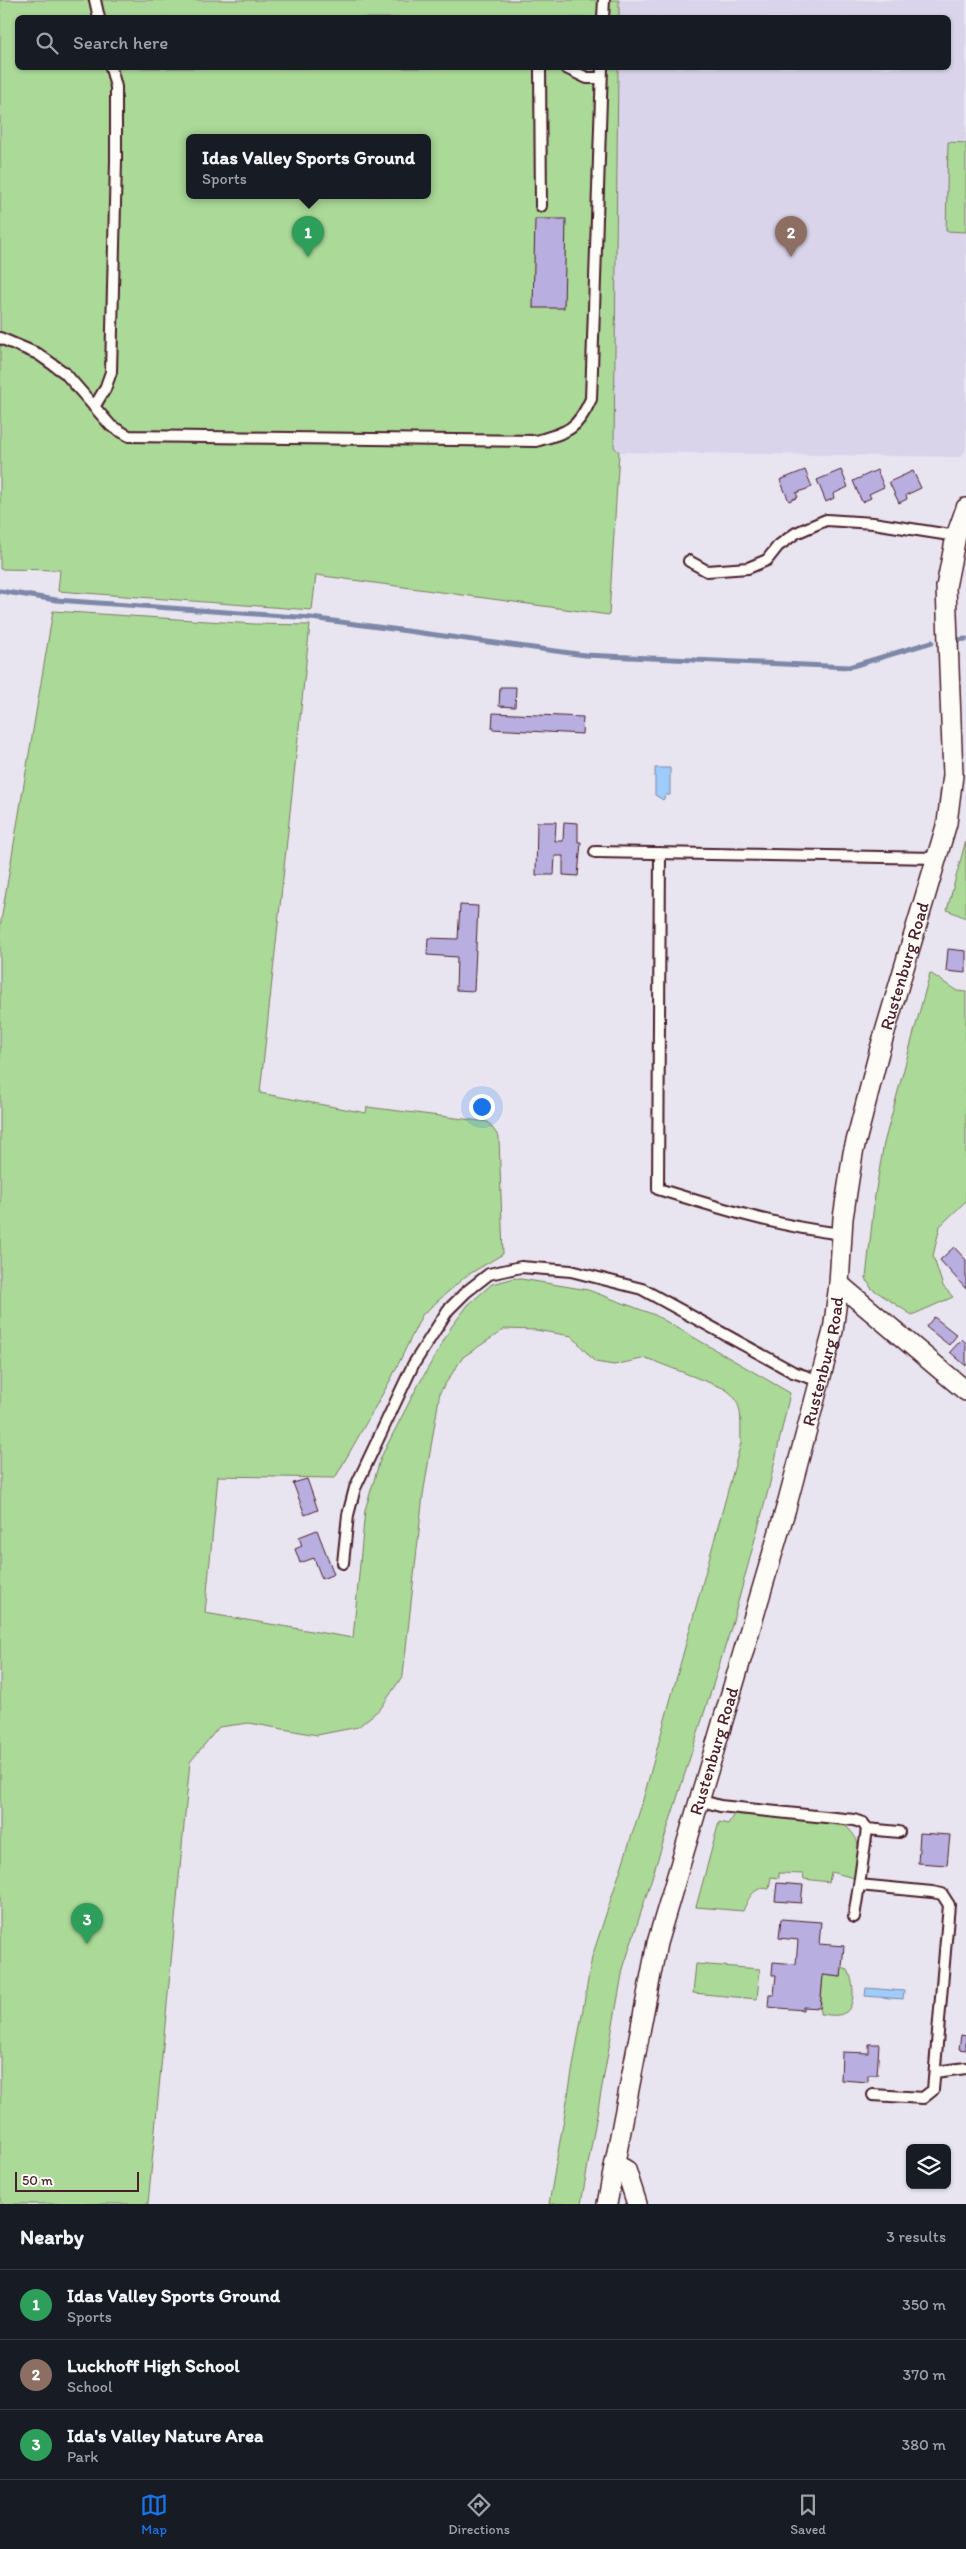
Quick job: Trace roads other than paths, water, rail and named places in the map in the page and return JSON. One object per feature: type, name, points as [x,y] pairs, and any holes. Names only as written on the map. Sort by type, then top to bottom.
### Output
[{"type":"street","name":"Rustenburg Road","points":[[607,2204],[657,1943],[745,1650],[820,1381],[833,1330],[839,1284],[842,1234],[853,1153],[879,1052],[947,823],[953,774],[946,587],[956,536],[966,508]]},
{"type":"street","points":[[839,1284],[966,1391]]},
{"type":"street","points":[[615,2164],[626,2170],[637,2204]]},
{"type":"lane","points":[[95,0],[98,15]]},
{"type":"lane","points":[[603,15],[604,0]]},
{"type":"lane","points":[[94,407],[105,389],[111,372],[116,161],[116,87],[112,70]]},
{"type":"lane","points":[[540,70],[541,206]]},
{"type":"lane","points":[[0,338],[38,354],[65,373],[111,426],[129,436],[536,440],[566,433],[582,419],[591,399],[601,73],[587,78],[570,70]]},
{"type":"lane","points":[[689,561],[707,571],[748,568],[767,560],[778,546],[796,533],[826,520],[873,523],[956,536]]},
{"type":"lane","points":[[595,852],[938,858]]},
{"type":"lane","points":[[660,853],[658,1189],[734,1212],[819,1232],[842,1234]]},
{"type":"lane","points":[[343,1563],[348,1516],[356,1488],[413,1366],[448,1310],[466,1292],[489,1274],[521,1267],[570,1270],[642,1289],[793,1372],[820,1381]]},
{"type":"lane","points":[[699,1800],[720,1806],[854,1820],[863,1823],[867,1830],[854,1917]]},
{"type":"lane","points":[[867,1830],[899,1832]]},
{"type":"lane","points":[[859,1886],[942,1894],[949,1905],[933,2090],[926,2097],[873,2095]]},
{"type":"lane","points":[[935,2072],[966,2068]]},
{"type":"water","points":[[655,768],[670,768],[670,795],[666,795],[663,800],[655,795]]},
{"type":"water","points":[[866,1988],[904,1991],[903,1999],[865,1996]]},
{"type":"waterway","points":[[0,591],[56,600],[311,618],[585,655],[849,667],[932,642]]},
{"type":"waterway","points":[[956,640],[966,639]]},
{"type":"place","name":"Idas Valley Sports Ground","points":[[308,257]]},
{"type":"place","name":"Luckhoff High School","points":[[791,257]]},
{"type":"place","name":"Ida's Valley Nature Area","points":[[87,1944]]}]
